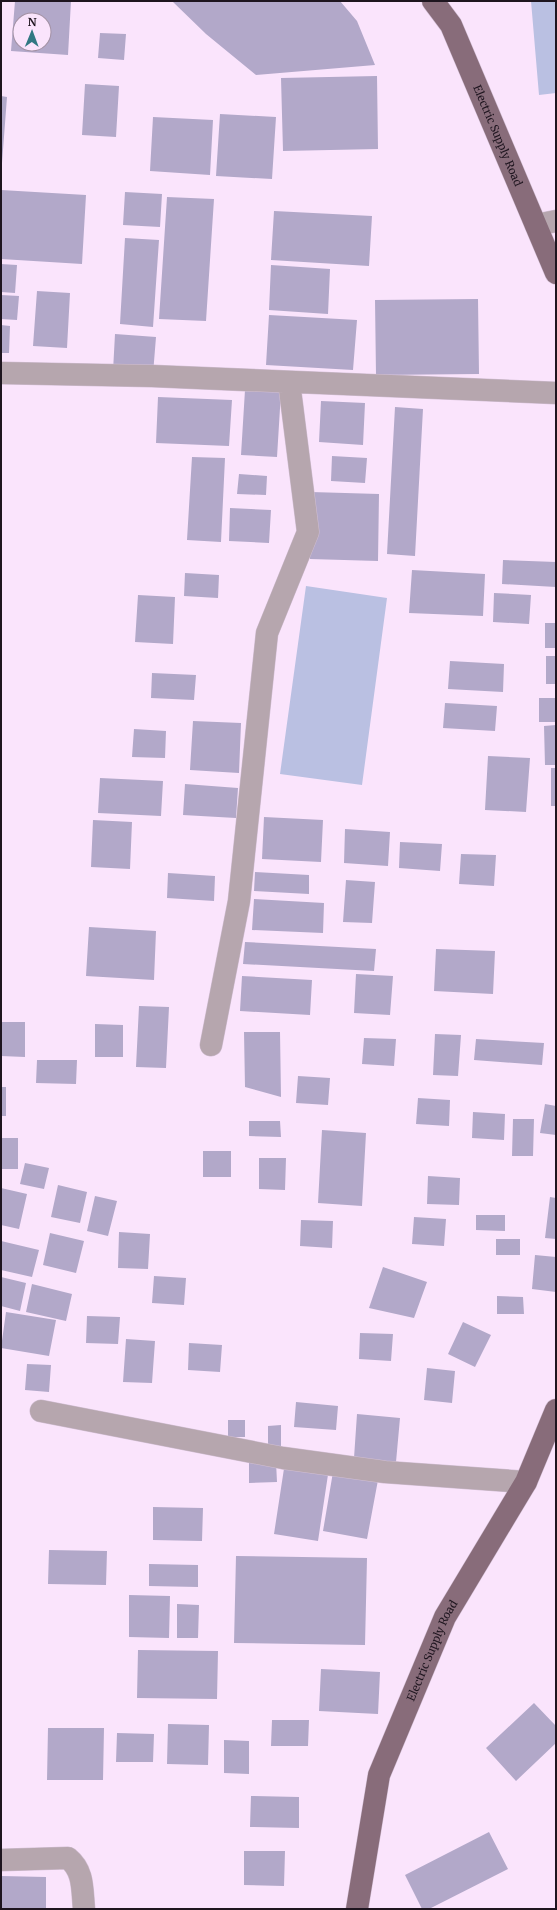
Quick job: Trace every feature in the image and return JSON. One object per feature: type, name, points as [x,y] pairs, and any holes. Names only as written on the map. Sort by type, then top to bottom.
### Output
[{"type":"main road","name":"Electric Supply Road","points":[[433,1],[451,24],[546,223],[556,274]]},
{"type":"main road","name":"Electric Supply Road","points":[[357,1909],[380,1775],[445,1617],[526,1482],[556,1410]]},
{"type":"street","points":[[1,373],[152,376],[556,393]]},
{"type":"street","points":[[211,1045],[240,902],[267,633],[308,532],[289,382]]},
{"type":"street","points":[[41,1411],[283,1458],[385,1472],[526,1482]]},
{"type":"street","points":[[1,1860],[68,1858],[77,1865],[81,1875],[84,1909]]},
{"type":"water","points":[[531,1],[556,1],[556,93],[539,95]]},
{"type":"water","points":[[306,586],[387,598],[362,785],[280,774]]},
{"type":"building","points":[[15,1],[71,1],[68,55],[25,52],[52,52],[52,12],[14,12]]},
{"type":"building","points":[[172,1],[340,1],[357,21],[375,65],[256,75],[206,34]]},
{"type":"building","points":[[100,33],[126,34],[124,60],[98,58]]},
{"type":"building","points":[[377,76],[378,149],[283,151],[281,78]]},
{"type":"building","points":[[85,84],[119,86],[116,137],[82,135]]},
{"type":"building","points":[[1,96],[7,97],[2,163],[1,163]]},
{"type":"building","points":[[220,114],[276,117],[272,179],[216,176]]},
{"type":"building","points":[[153,117],[213,120],[210,175],[150,171]]},
{"type":"building","points":[[1,190],[86,195],[82,264],[1,259]]},
{"type":"building","points":[[125,192],[162,194],[160,227],[123,225]]},
{"type":"building","points":[[167,197],[214,199],[206,321],[159,319]]},
{"type":"building","points":[[274,211],[372,216],[369,266],[271,260]]},
{"type":"building","points":[[125,238],[159,240],[153,327],[120,324]]},
{"type":"building","points":[[1,264],[17,265],[15,293],[1,292]]},
{"type":"building","points":[[271,265],[330,269],[328,314],[269,310]]},
{"type":"building","points":[[37,291],[70,293],[67,348],[33,346]]},
{"type":"building","points":[[1,295],[19,296],[17,320],[1,319]]},
{"type":"building","points":[[478,299],[479,374],[376,375],[375,300]]},
{"type":"building","points":[[269,315],[357,320],[353,370],[266,365]]},
{"type":"building","points":[[1,325],[10,326],[9,353],[1,353]]},
{"type":"building","points":[[115,334],[156,337],[153,374],[113,371]]},
{"type":"building","points":[[245,390],[281,392],[277,457],[241,455]]},
{"type":"building","points":[[158,397],[232,400],[229,446],[156,443]]},
{"type":"building","points":[[321,401],[365,403],[363,445],[319,442]]},
{"type":"building","points":[[395,407],[423,409],[415,556],[387,554]]},
{"type":"building","points":[[332,456],[367,458],[365,483],[331,481]]},
{"type":"building","points":[[192,457],[225,458],[221,542],[187,540]]},
{"type":"building","points":[[239,474],[267,476],[266,495],[237,494]]},
{"type":"building","points":[[311,492],[379,494],[378,561],[310,559]]},
{"type":"building","points":[[230,508],[271,510],[269,543],[229,541]]},
{"type":"building","points":[[503,560],[556,562],[556,587],[502,584]]},
{"type":"building","points":[[412,570],[485,574],[483,616],[409,613]]},
{"type":"building","points":[[185,573],[219,575],[218,598],[184,596]]},
{"type":"building","points":[[494,593],[531,595],[529,624],[493,622]]},
{"type":"building","points":[[138,595],[175,597],[173,644],[135,642]]},
{"type":"building","points":[[545,623],[556,623],[556,648],[545,648]]},
{"type":"building","points":[[546,656],[556,656],[556,684],[546,684]]},
{"type":"building","points":[[450,661],[504,664],[503,692],[448,689]]},
{"type":"building","points":[[152,673],[196,675],[194,700],[151,698]]},
{"type":"building","points":[[539,698],[556,698],[556,722],[539,722]]},
{"type":"building","points":[[445,703],[497,706],[495,731],[443,728]]},
{"type":"building","points":[[193,721],[241,723],[239,773],[190,770]]},
{"type":"building","points":[[556,725],[556,765],[545,765],[544,726]]},
{"type":"building","points":[[134,729],[166,731],[165,758],[132,757]]},
{"type":"building","points":[[488,756],[530,758],[526,812],[485,810]]},
{"type":"building","points":[[551,768],[556,768],[556,806],[551,806]]},
{"type":"building","points":[[100,778],[163,781],[161,816],[98,813]]},
{"type":"building","points":[[185,784],[238,788],[236,818],[183,815]]},
{"type":"building","points":[[264,817],[323,820],[321,862],[262,859]]},
{"type":"building","points":[[93,820],[132,822],[130,869],[91,867]]},
{"type":"building","points":[[345,829],[390,832],[388,866],[344,863]]},
{"type":"building","points":[[400,842],[442,844],[440,871],[399,868]]},
{"type":"building","points":[[461,854],[496,855],[494,886],[459,884]]},
{"type":"building","points":[[255,872],[309,875],[309,894],[254,891]]},
{"type":"building","points":[[168,873],[215,876],[214,901],[167,898]]},
{"type":"building","points":[[346,880],[375,882],[372,923],[343,922]]},
{"type":"building","points":[[254,899],[324,903],[323,933],[252,930]]},
{"type":"building","points":[[89,927],[156,931],[154,980],[86,976]]},
{"type":"building","points":[[245,942],[376,949],[374,971],[243,964]]},
{"type":"building","points":[[436,949],[495,951],[493,994],[434,991]]},
{"type":"building","points":[[356,974],[393,976],[390,1015],[354,1013]]},
{"type":"building","points":[[242,976],[312,980],[310,1015],[240,1011]]},
{"type":"building","points":[[139,1006],[169,1007],[166,1068],[136,1067]]},
{"type":"building","points":[[1,1022],[25,1022],[25,1057],[1,1056]]},
{"type":"building","points":[[95,1024],[123,1025],[123,1057],[95,1057]]},
{"type":"building","points":[[244,1032],[280,1032],[281,1097],[245,1087]]},
{"type":"building","points":[[435,1034],[461,1035],[458,1076],[433,1075]]},
{"type":"building","points":[[364,1038],[396,1039],[394,1066],[362,1064]]},
{"type":"building","points":[[476,1039],[544,1043],[542,1065],[474,1060]]},
{"type":"building","points":[[37,1060],[77,1060],[76,1084],[36,1083]]},
{"type":"building","points":[[298,1076],[330,1078],[328,1105],[296,1103]]},
{"type":"building","points":[[1,1087],[6,1087],[6,1116],[1,1116]]},
{"type":"building","points":[[418,1098],[450,1100],[449,1126],[416,1124]]},
{"type":"building","points":[[545,1104],[556,1106],[556,1135],[540,1133]]},
{"type":"building","points":[[473,1112],[505,1114],[504,1140],[472,1138]]},
{"type":"building","points":[[513,1119],[534,1119],[533,1156],[512,1156]]},
{"type":"building","points":[[249,1121],[280,1121],[281,1137],[249,1136]]},
{"type":"building","points":[[322,1130],[366,1133],[362,1206],[318,1203]]},
{"type":"building","points":[[1,1138],[18,1138],[18,1169],[1,1169]]},
{"type":"building","points":[[203,1151],[231,1151],[231,1177],[203,1177]]},
{"type":"building","points":[[259,1158],[286,1158],[285,1190],[259,1189]]},
{"type":"building","points":[[25,1163],[49,1168],[44,1189],[20,1184]]},
{"type":"building","points":[[428,1176],[460,1178],[459,1205],[427,1204]]},
{"type":"building","points":[[58,1185],[87,1192],[80,1223],[51,1217]]},
{"type":"building","points":[[1,1188],[27,1194],[19,1229],[1,1225]]},
{"type":"building","points":[[95,1196],[117,1201],[108,1236],[87,1231]]},
{"type":"building","points":[[550,1197],[556,1198],[556,1239],[545,1238]]},
{"type":"building","points":[[476,1215],[505,1215],[505,1231],[476,1230]]},
{"type":"building","points":[[414,1217],[446,1219],[444,1246],[412,1244]]},
{"type":"building","points":[[301,1220],[333,1221],[332,1248],[300,1246]]},
{"type":"building","points":[[119,1232],[150,1234],[148,1269],[118,1268]]},
{"type":"building","points":[[50,1233],[84,1241],[76,1273],[43,1265]]},
{"type":"building","points":[[496,1239],[520,1239],[520,1255],[496,1255]]},
{"type":"building","points":[[1,1241],[39,1250],[32,1277],[1,1270]]},
{"type":"building","points":[[535,1255],[556,1257],[556,1292],[532,1289]]},
{"type":"building","points":[[383,1267],[427,1282],[414,1318],[369,1308]]},
{"type":"building","points":[[154,1276],[186,1278],[184,1305],[152,1303]]},
{"type":"building","points":[[1,1277],[26,1283],[20,1311],[1,1306]]},
{"type":"building","points":[[32,1284],[72,1294],[66,1321],[26,1312]]},
{"type":"building","points":[[497,1296],[523,1297],[524,1314],[497,1314]]},
{"type":"building","points":[[6,1312],[56,1320],[49,1356],[1,1348]]},
{"type":"building","points":[[87,1316],[120,1317],[118,1344],[86,1343]]},
{"type":"building","points":[[463,1322],[491,1335],[475,1367],[448,1354]]},
{"type":"building","points":[[360,1333],[393,1334],[391,1361],[359,1359]]},
{"type":"building","points":[[126,1339],[155,1341],[152,1383],[123,1382]]},
{"type":"building","points":[[189,1343],[222,1345],[220,1372],[188,1370]]},
{"type":"building","points":[[27,1364],[51,1365],[49,1392],[25,1390]]},
{"type":"building","points":[[427,1368],[455,1371],[452,1403],[424,1400]]},
{"type":"building","points":[[296,1402],[338,1406],[336,1430],[294,1427]]},
{"type":"building","points":[[357,1414],[400,1418],[396,1462],[354,1458]]},
{"type":"building","points":[[228,1420],[245,1420],[245,1437],[228,1437]]},
{"type":"building","points":[[281,1425],[281,1453],[268,1453],[268,1426]]},
{"type":"building","points":[[249,1462],[276,1462],[277,1482],[249,1483]]},
{"type":"building","points":[[285,1462],[329,1468],[318,1541],[274,1534]]},
{"type":"building","points":[[333,1472],[378,1480],[367,1539],[323,1531]]},
{"type":"building","points":[[153,1507],[203,1508],[202,1541],[153,1540]]},
{"type":"building","points":[[49,1550],[107,1551],[106,1585],[48,1584]]},
{"type":"building","points":[[236,1556],[367,1558],[365,1645],[234,1643]]},
{"type":"building","points":[[149,1564],[198,1565],[198,1587],[149,1586]]},
{"type":"building","points":[[129,1595],[170,1596],[169,1638],[129,1637]]},
{"type":"building","points":[[177,1604],[199,1605],[198,1638],[177,1638]]},
{"type":"building","points":[[138,1650],[218,1651],[217,1699],[137,1698]]},
{"type":"building","points":[[321,1669],[380,1672],[378,1714],[319,1711]]},
{"type":"building","points":[[534,1703],[556,1726],[556,1743],[516,1781],[486,1748]]},
{"type":"building","points":[[272,1720],[309,1720],[308,1746],[271,1746]]},
{"type":"building","points":[[168,1724],[209,1725],[208,1765],[167,1764]]},
{"type":"building","points":[[48,1728],[104,1728],[103,1780],[47,1780]]},
{"type":"building","points":[[117,1733],[154,1734],[153,1762],[116,1762]]},
{"type":"building","points":[[224,1740],[249,1741],[249,1774],[224,1773]]},
{"type":"building","points":[[251,1796],[299,1797],[299,1828],[250,1827]]},
{"type":"building","points":[[489,1832],[508,1869],[429,1909],[422,1909],[405,1875]]},
{"type":"building","points":[[244,1851],[285,1851],[284,1886],[244,1885]]},
{"type":"building","points":[[1,1876],[46,1877],[46,1909],[1,1909]]}]
